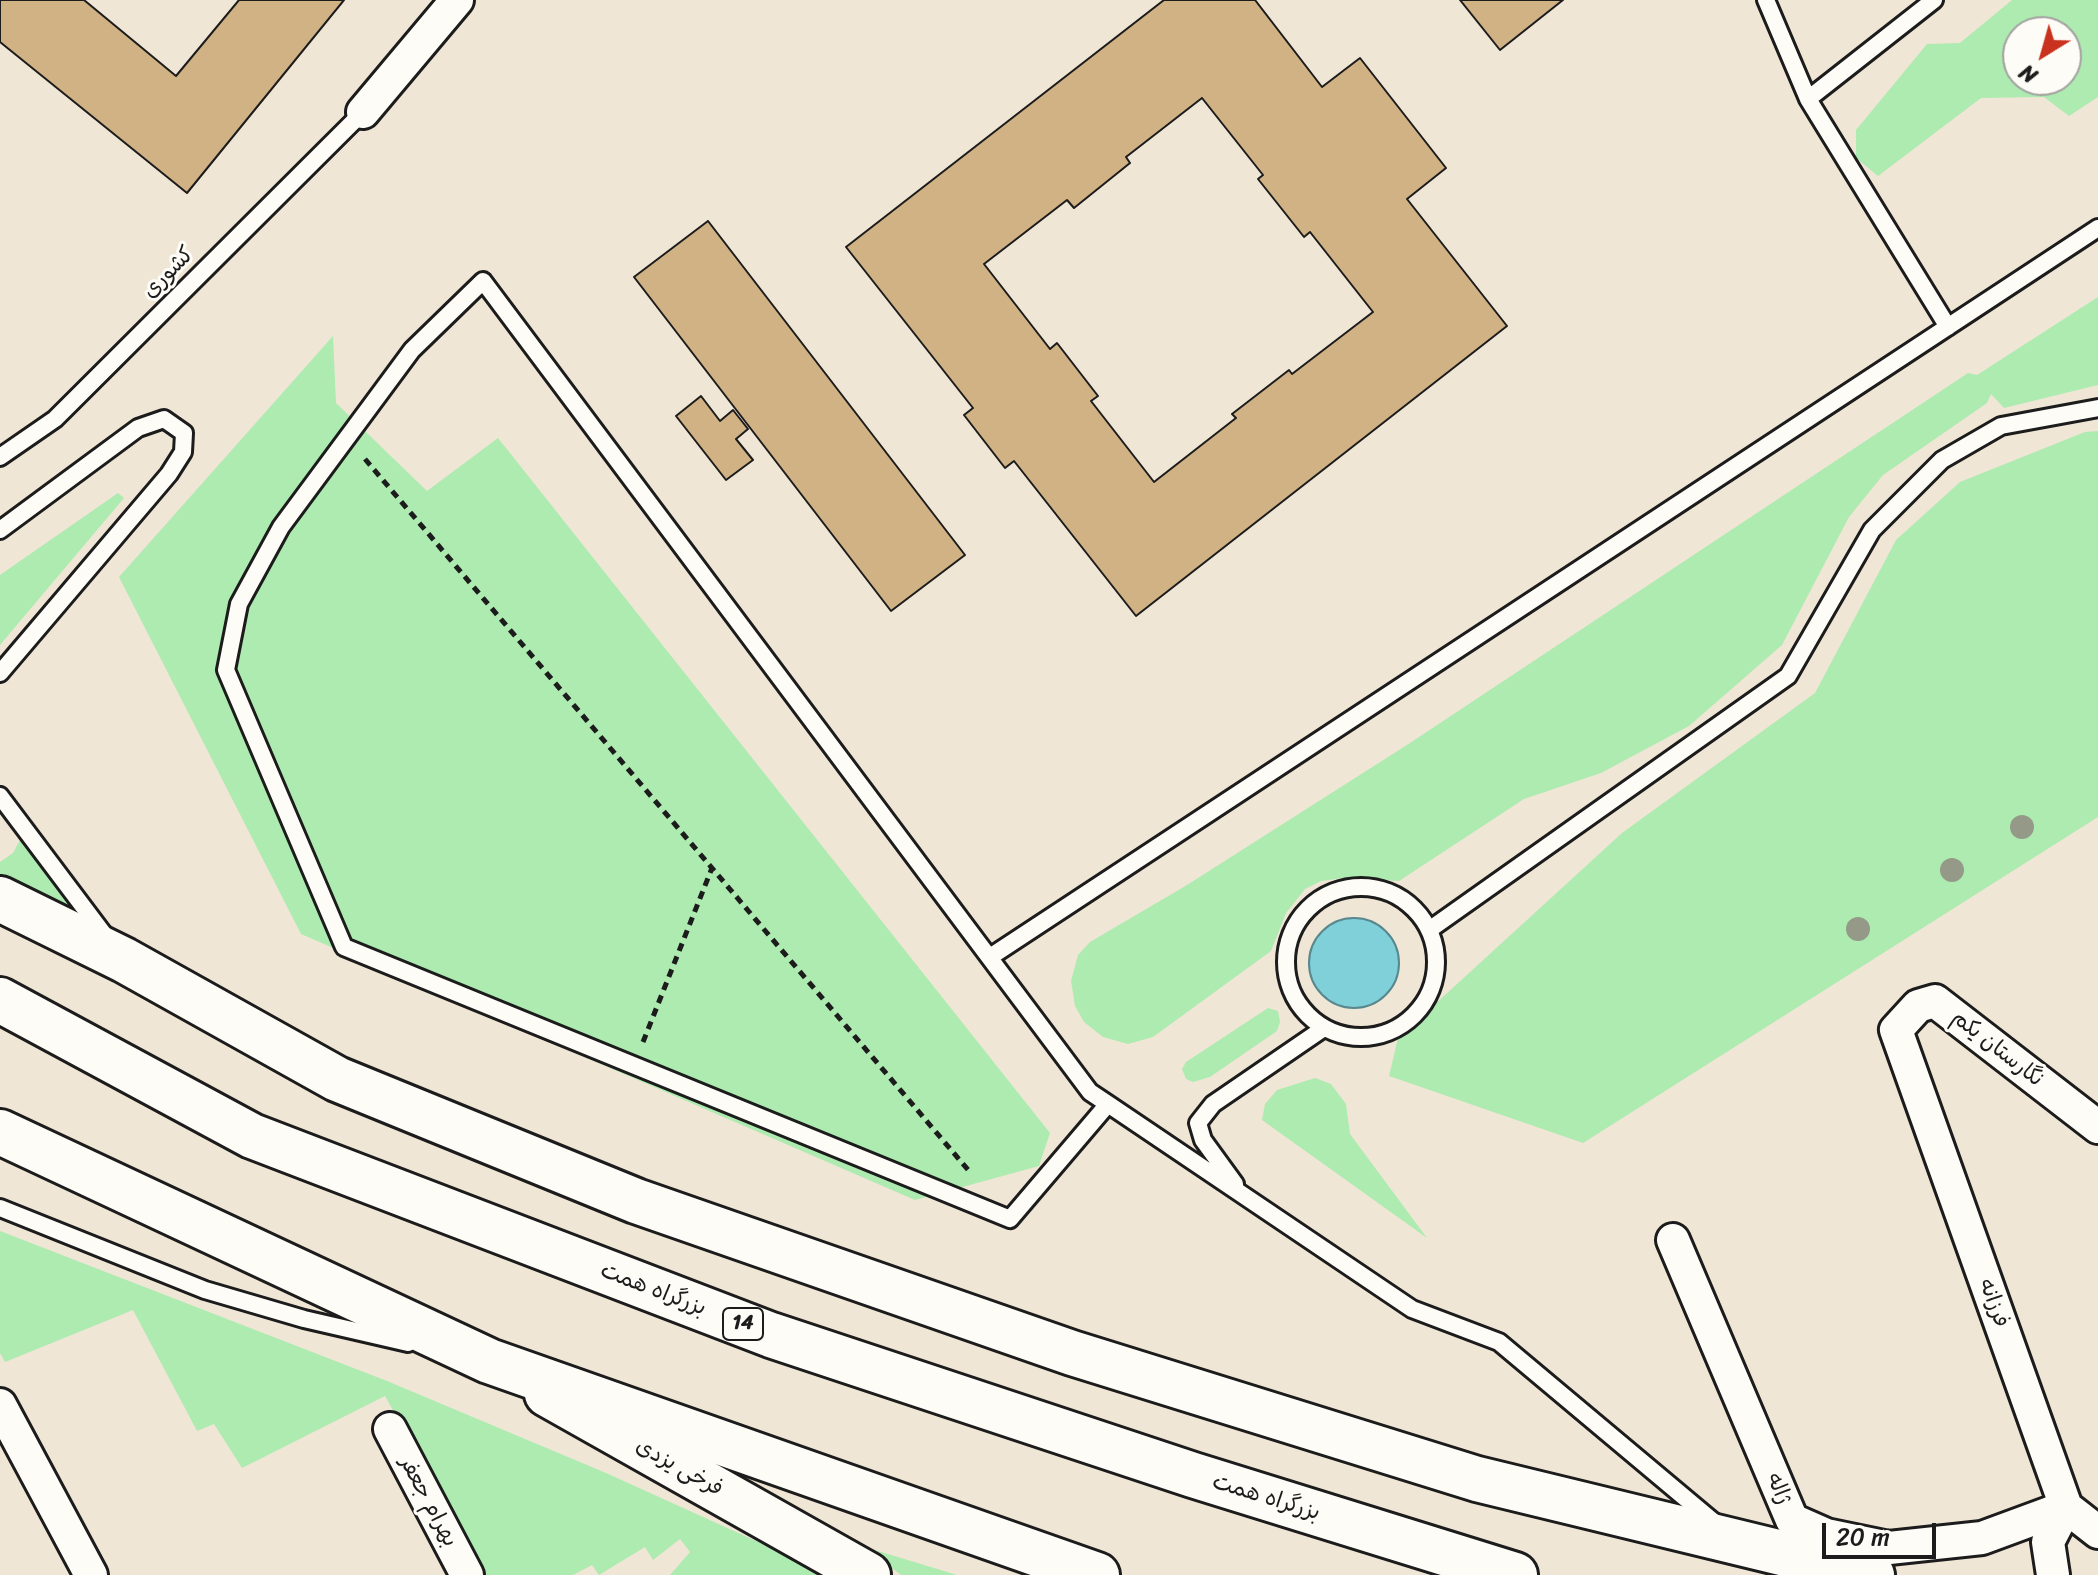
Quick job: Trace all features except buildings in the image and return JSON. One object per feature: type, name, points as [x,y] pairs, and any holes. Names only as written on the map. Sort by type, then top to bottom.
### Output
[{"type":"main road","points":[[0,899],[124,960],[337,1079],[636,1201],[1072,1353],[1447,1470],[1872,1575]]},
{"type":"main road","name":"بزرگراه همت","points":[[0,1000],[252,1136],[771,1335],[1193,1475],[1515,1575]]},
{"type":"main road","points":[[0,1132],[489,1361],[1097,1575]]},
{"type":"main road","name":"فرخی یزدی","points":[[489,1361],[868,1575]]},
{"type":"street","points":[[363,112],[457,0]]},
{"type":"street","name":"نگارستان یکم","points":[[1896,1030],[1918,1006],[1935,1001],[2098,1127]]},
{"type":"street","name":"فرزانه","points":[[1896,1030],[2066,1507]]},
{"type":"street","name":"ژاله","points":[[1673,1240],[1792,1520],[1826,1535],[1889,1548],[1982,1538],[2066,1507]]},
{"type":"street","points":[[0,1405],[91,1575]]},
{"type":"street","name":"بهرام جعفر","points":[[390,1429],[467,1575]]},
{"type":"street","points":[[2053,1575],[2048,1542],[2066,1507],[2098,1532]]},
{"type":"lane","points":[[1766,0],[1808,99],[1948,327]]},
{"type":"lane","points":[[1808,99],[1934,0]]},
{"type":"lane","name":"کشوری","points":[[0,457],[55,419],[363,112]]},
{"type":"lane","points":[[990,957],[2098,228]]},
{"type":"lane","points":[[1108,1104],[1010,1219],[344,947],[226,670],[239,604],[281,527],[412,350],[483,281],[1090,1092],[1108,1104],[1242,1194],[1412,1309],[1499,1342],[1737,1542]]},
{"type":"lane","points":[[1429,930],[1788,676],[1872,530],[1942,460],[2001,426],[2098,408]]},
{"type":"lane","points":[[0,530],[138,428],[164,419],[184,433],[183,452],[169,474],[0,673]]},
{"type":"lane","points":[[0,796],[124,960]]},
{"type":"lane","points":[[1367,886],[1392,893],[1414,908],[1429,930],[1436,953],[1435,977],[1427,999],[1413,1018],[1393,1031],[1370,1038],[1346,1036],[1324,1028],[1298,1004],[1285,969],[1287,943],[1298,919],[1317,900],[1341,889],[1367,886]]},
{"type":"lane","points":[[1242,1194],[1203,1140],[1198,1123],[1213,1104],[1324,1028]]},
{"type":"lane","points":[[0,1208],[205,1290],[304,1319],[489,1361]]},
{"type":"path","points":[[347,437],[1010,1219]]},
{"type":"path","points":[[634,1065],[712,868]]},
{"type":"green space","points":[[2012,0],[2098,0],[2098,97],[2069,116],[2044,97],[1981,98],[1878,176],[1856,158],[1856,130],[1927,44],[1960,43]]},
{"type":"green space","points":[[2098,297],[2098,385],[2004,408],[1991,394],[1987,403],[1883,475],[1849,517],[1782,645],[1689,726],[1601,773],[1524,799],[1399,881],[1343,878],[1321,881],[1305,889],[1286,913],[1271,951],[1153,1037],[1128,1044],[1103,1037],[1084,1022],[1075,1006],[1071,981],[1078,955],[1090,942],[1187,885],[1410,743],[1968,373],[1977,375]]},
{"type":"green space","points":[[333,336],[336,403],[427,491],[498,438],[1050,1133],[1039,1166],[915,1200],[301,934],[119,577]]},
{"type":"green space","points":[[2098,431],[2098,817],[1583,1143],[1389,1076],[1398,1038],[1622,833],[1815,693],[1896,540],[1960,482],[2085,432]]},
{"type":"green space","points":[[118,493],[124,498],[0,645],[0,575]]},
{"type":"green space","points":[[20,840],[93,931],[0,884],[0,862],[13,853]]},
{"type":"green space","points":[[1268,1008],[1278,1011],[1280,1022],[1277,1031],[1210,1077],[1193,1082],[1186,1079],[1182,1069],[1186,1062]]},
{"type":"green space","points":[[1315,1078],[1331,1084],[1346,1104],[1350,1134],[1427,1238],[1262,1120],[1265,1104],[1277,1090]]},
{"type":"green space","points":[[0,1231],[387,1381],[606,1473],[831,1575],[670,1575],[690,1552],[680,1539],[653,1560],[645,1547],[599,1575],[592,1565],[573,1575],[485,1575],[385,1396],[242,1468],[214,1424],[197,1431],[133,1310],[5,1362],[0,1353]]},
{"type":"green space","points":[[865,1547],[957,1575],[901,1575]]},
{"type":"water","points":[[1354,918],[1371,922],[1386,931],[1395,946],[1399,963],[1395,980],[1386,995],[1371,1004],[1354,1008],[1337,1004],[1322,995],[1313,980],[1309,963],[1313,946],[1322,931],[1337,922]]}]
